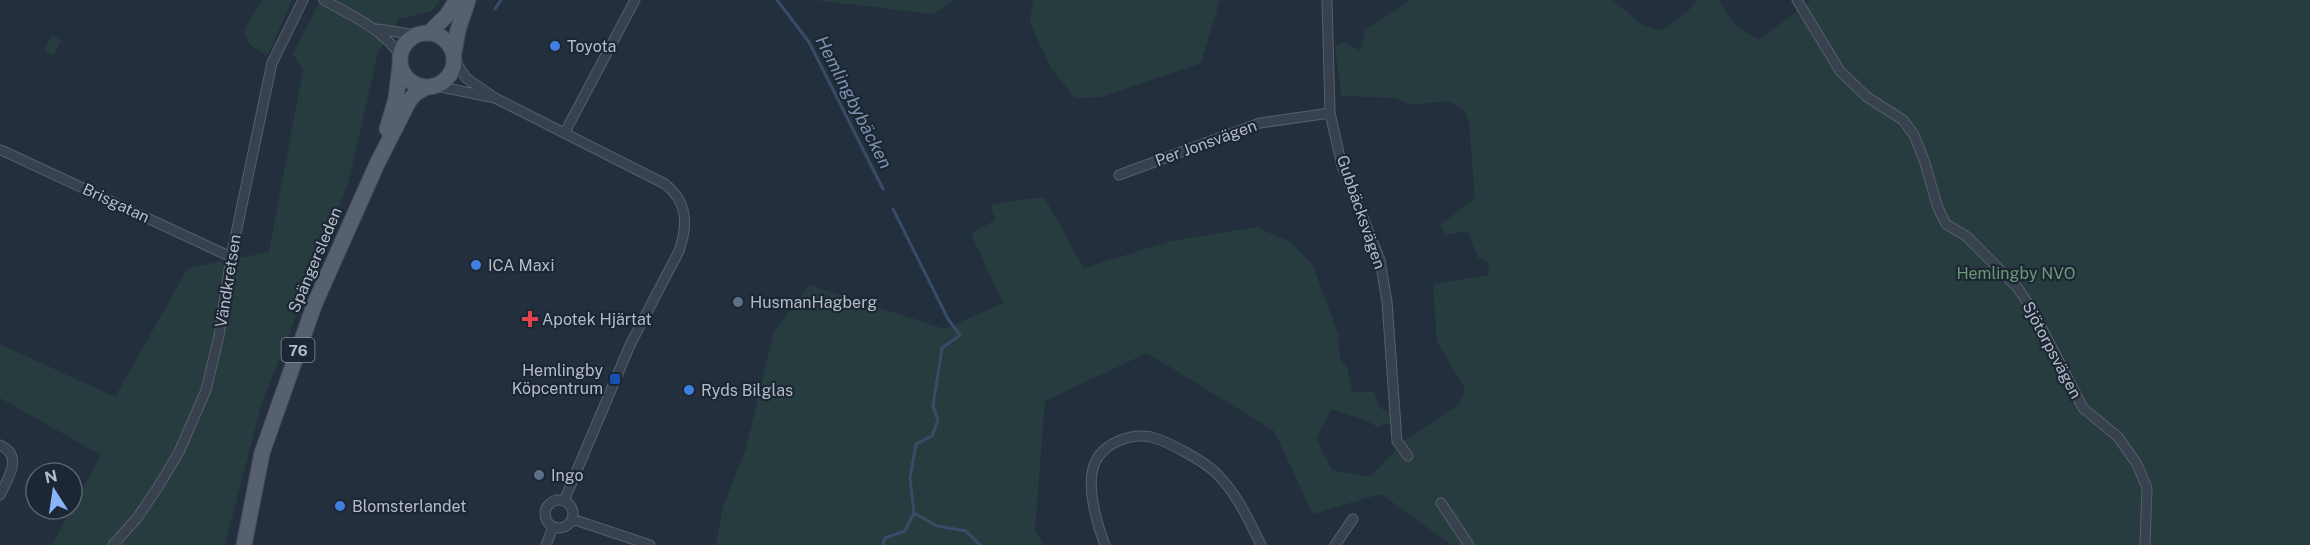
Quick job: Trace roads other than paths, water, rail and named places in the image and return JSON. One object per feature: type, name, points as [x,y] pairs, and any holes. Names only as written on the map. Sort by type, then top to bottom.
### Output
[{"type":"main road","points":[[432,87],[410,81],[404,74],[400,60],[403,46],[447,15],[457,0]]},
{"type":"main road","name":"Spängersleden","points":[[244,545],[262,453],[315,303],[377,164],[409,101],[417,93],[449,76],[458,30],[468,0]]},
{"type":"main road","points":[[423,34],[445,39],[454,57]]},
{"type":"main road","name":"Spängersleden","points":[[377,164],[396,99],[400,60]]},
{"type":"street","name":"Vändkretsen","points":[[113,545],[137,518],[179,452],[206,390],[219,336],[231,257],[272,63],[303,0]]},
{"type":"street","points":[[324,0],[375,28],[392,44],[400,60]]},
{"type":"street","points":[[565,132],[635,0]]},
{"type":"street","name":"Gubbäcksvägen","points":[[1327,0],[1330,113],[1342,166],[1380,260],[1387,302],[1397,441],[1408,456]]},
{"type":"street","name":"Sjötorpsvägen","points":[[1797,0],[1840,71],[1867,98],[1903,120],[1914,135],[1938,208],[1946,224],[1966,236],[2017,287],[2033,311],[2083,408],[2118,437],[2137,464],[2147,488],[2145,545]]},
{"type":"street","points":[[375,28],[423,34]]},
{"type":"street","points":[[454,57],[466,78],[495,98],[655,178],[673,190],[685,213],[685,226],[679,251],[630,345],[564,501]]},
{"type":"street","points":[[432,87],[495,98]]},
{"type":"street","name":"Per Jonsvägen","points":[[1119,175],[1260,123],[1330,113]]},
{"type":"street","name":"Brisgatan","points":[[1,150],[231,257]]},
{"type":"street","points":[[1105,545],[1097,525],[1091,489],[1094,465],[1107,447],[1129,437],[1152,437],[1190,454],[1214,471],[1235,494],[1261,545]]},
{"type":"street","points":[[0,445],[12,454],[14,461],[0,495]]},
{"type":"street","points":[[555,501],[564,501],[573,510],[572,519],[562,528],[553,527],[546,517],[546,509],[555,501]]},
{"type":"street","points":[[1441,503],[1469,545]]},
{"type":"street","points":[[572,519],[650,545]]},
{"type":"street","points":[[1335,545],[1353,519]]},
{"type":"street","points":[[546,545],[553,527]]},
{"type":"waterway","points":[[495,9],[501,0]]},
{"type":"waterway","name":"Hemlingbybäcken","points":[[777,0],[809,42],[883,189]]},
{"type":"waterway","name":"Hemlingbybäcken","points":[[883,545],[885,538],[905,531],[914,513],[910,478],[916,444],[932,436],[938,420],[933,406],[942,348],[960,335],[948,319],[893,209]]},
{"type":"waterway","points":[[914,513],[937,526],[966,531],[980,545]]},
{"type":"place","name":"Toyota","points":[[555,46]]},
{"type":"place","name":"ICA Maxi","points":[[476,265]]},
{"type":"place","name":"HusmanHagberg","points":[[738,302]]},
{"type":"place","name":"Apotek Hjärtat","points":[[530,319]]},
{"type":"place","name":"Hemlingby Köpcentrum","points":[[615,379]]},
{"type":"place","name":"Ryds Bilglas","points":[[689,390]]},
{"type":"place","name":"Ingo","points":[[539,475]]},
{"type":"place","name":"Blomsterlandet","points":[[340,506]]},
{"type":"park label","name":"Hemlingby NVO","points":[[2016,273]]}]
